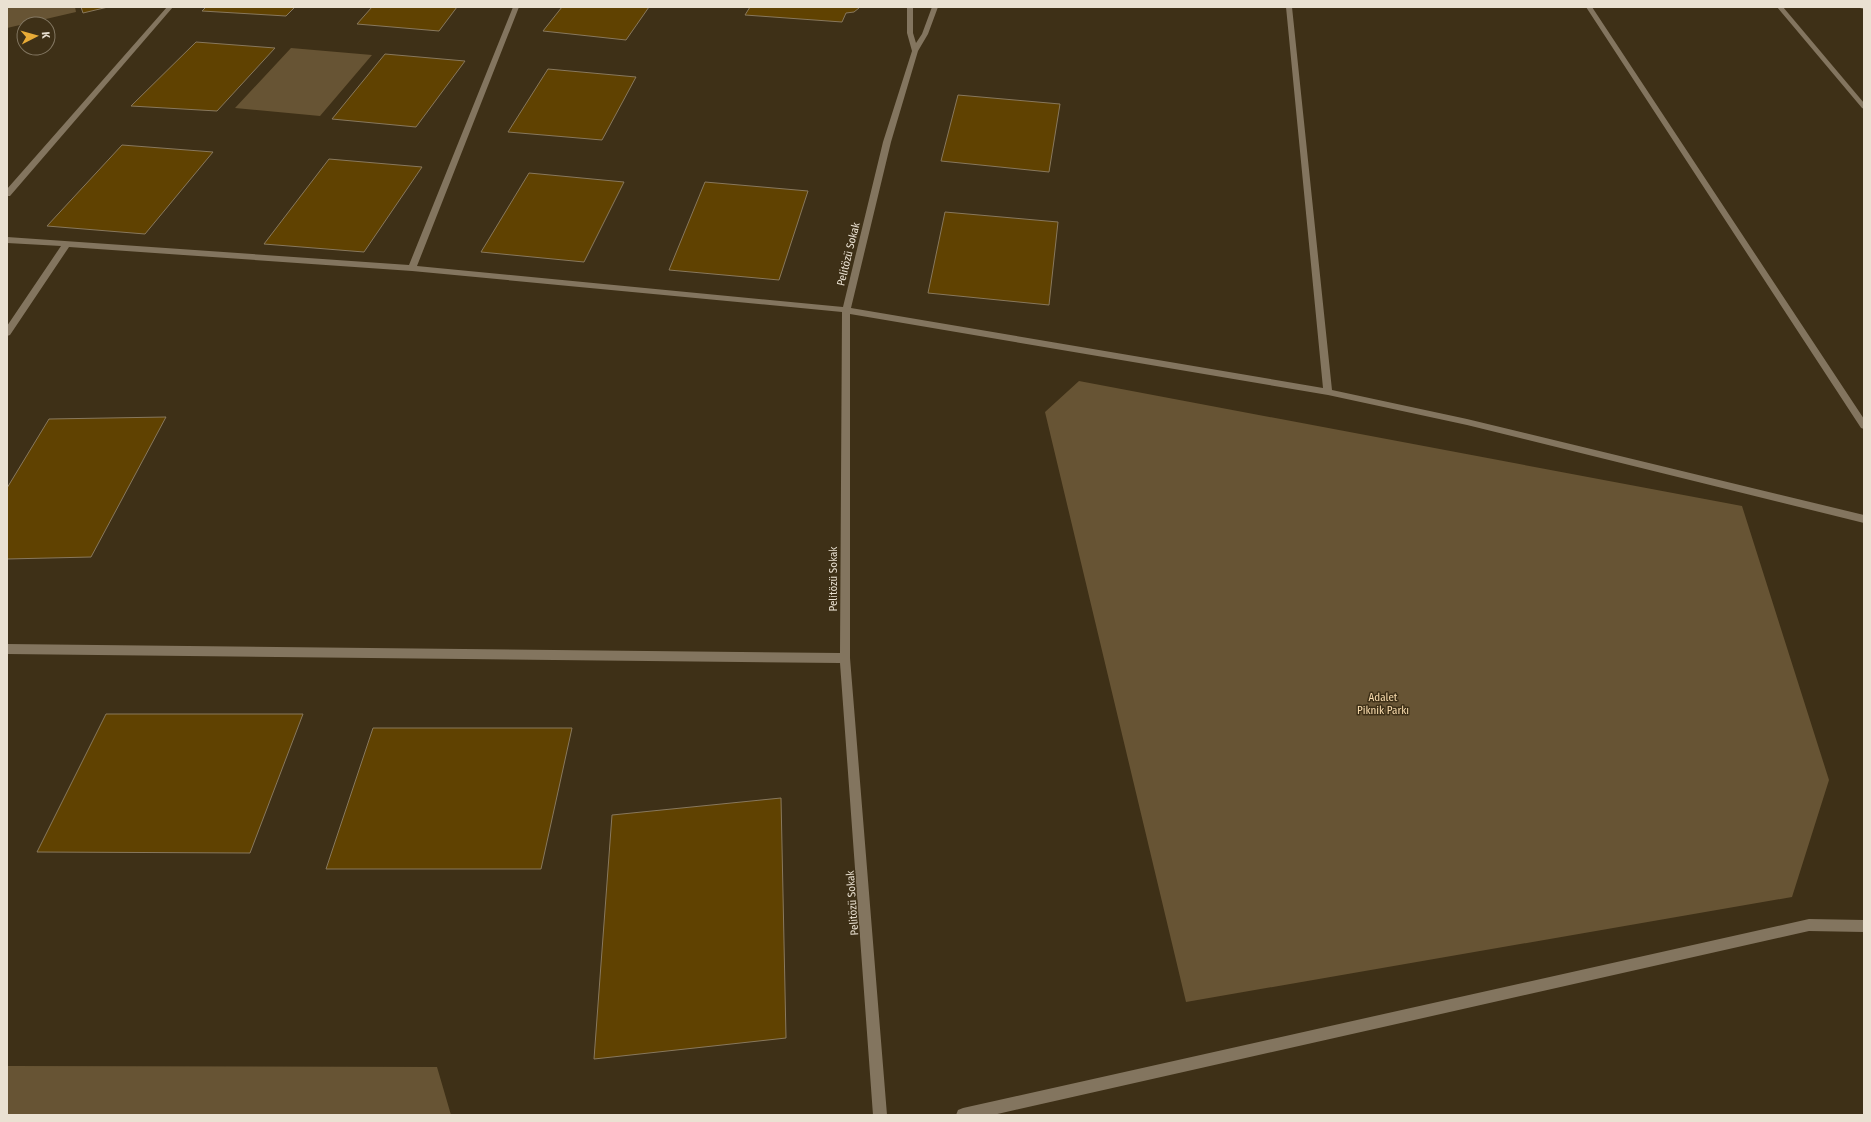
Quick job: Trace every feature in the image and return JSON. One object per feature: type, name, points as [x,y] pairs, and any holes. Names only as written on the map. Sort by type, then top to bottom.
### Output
[{"type":"street","points":[[7,194],[170,7]]},
{"type":"street","points":[[412,268],[516,7]]},
{"type":"street","points":[[910,7],[910,33],[915,51]]},
{"type":"street","name":"Pelitözü Sokak","points":[[880,1115],[845,658],[846,310],[887,142],[915,51],[925,34],[934,7]]},
{"type":"street","points":[[1289,7],[1328,392]]},
{"type":"street","points":[[1589,7],[1864,426]]},
{"type":"street","points":[[1780,7],[1864,107]]},
{"type":"street","points":[[1859,7],[1864,8]]},
{"type":"street","points":[[7,240],[412,268],[846,310],[1328,392],[1467,422],[1864,519]]},
{"type":"street","points":[[7,333],[66,245]]},
{"type":"street","points":[[7,649],[845,658]]},
{"type":"street","points":[[963,1115],[1809,925],[1864,926]]},
{"type":"green space","points":[[8,7],[75,7],[76,12],[56,17],[16,16],[16,26],[7,28]]},
{"type":"green space","points":[[291,48],[372,55],[320,116],[235,108]]},
{"type":"green space","name":"Adalet Piknik Parkı","points":[[1079,381],[1742,506],[1829,780],[1792,897],[1186,1002],[1045,412]]},
{"type":"green space","points":[[7,1066],[437,1067],[451,1115],[7,1115]]},
{"type":"building","points":[[81,7],[108,7],[83,13]]},
{"type":"building","points":[[206,7],[295,7],[286,16],[202,11]]},
{"type":"building","points":[[372,7],[457,7],[439,31],[357,24]]},
{"type":"building","points":[[562,7],[649,7],[626,40],[543,31]]},
{"type":"building","points":[[750,7],[859,8],[854,12],[846,13],[842,22],[745,15]]},
{"type":"building","points":[[196,42],[275,48],[217,111],[131,106]]},
{"type":"building","points":[[385,54],[465,61],[416,127],[332,119]]},
{"type":"building","points":[[548,69],[636,77],[602,140],[508,132]]},
{"type":"building","points":[[958,95],[1060,104],[1049,172],[941,161]]},
{"type":"building","points":[[122,145],[213,152],[145,234],[47,226]]},
{"type":"building","points":[[329,159],[422,167],[364,252],[264,244]]},
{"type":"building","points":[[529,173],[624,182],[584,262],[481,252]]},
{"type":"building","points":[[705,182],[808,191],[779,280],[669,270]]},
{"type":"building","points":[[945,212],[1058,222],[1049,305],[928,293]]},
{"type":"building","points":[[166,417],[91,557],[7,559],[7,488],[49,419]]},
{"type":"building","points":[[106,714],[303,714],[250,853],[37,852]]},
{"type":"building","points":[[373,728],[572,728],[541,869],[326,869]]},
{"type":"building","points":[[781,798],[786,1038],[594,1059],[612,815]]}]
